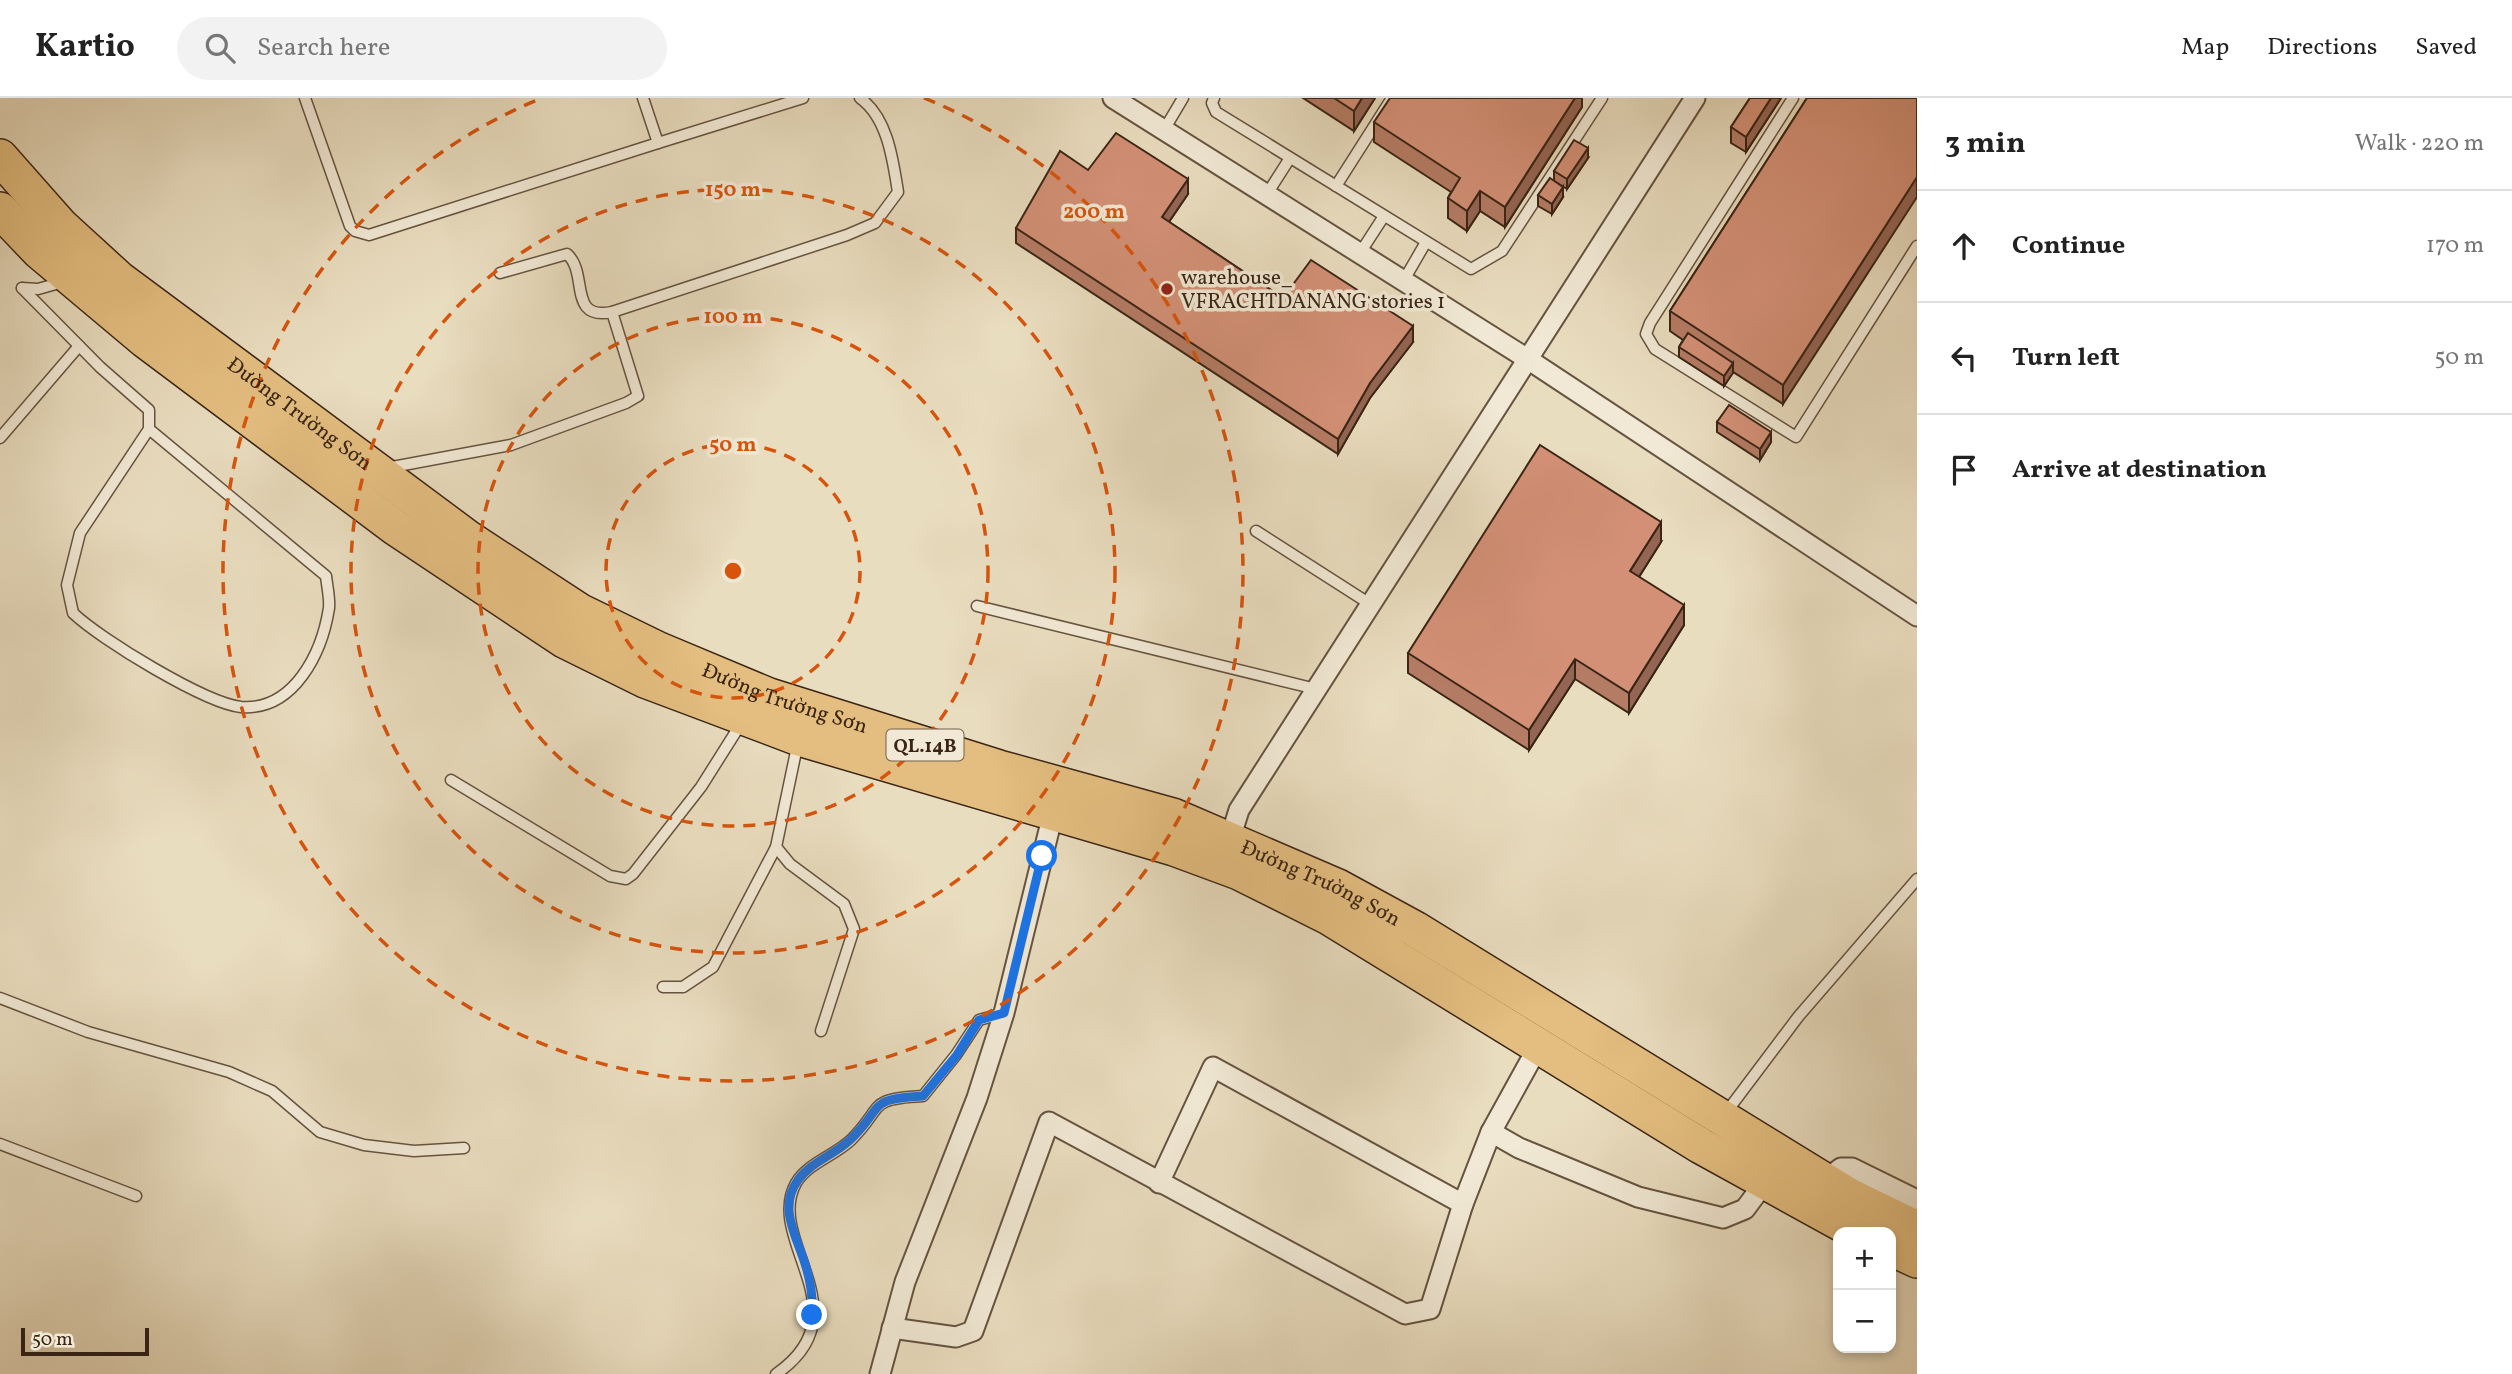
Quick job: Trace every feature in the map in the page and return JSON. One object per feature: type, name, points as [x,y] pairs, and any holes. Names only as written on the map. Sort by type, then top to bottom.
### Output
[{"type":"highway","name":"Đường Trường Sơn","points":[[0,157],[61,226],[119,279],[469,539],[570,606],[710,672],[769,696],[973,760],[1173,816],[1338,887],[1415,929],[1824,1181],[1917,1229]]},
{"type":"highway","name":"Đường Trường Sơn","points":[[0,210],[71,279],[145,340],[396,528],[506,605],[595,657],[744,719],[799,738],[1174,848],[1285,894],[1329,917],[1539,1045],[1609,1091],[1848,1227]]},
{"type":"highway","points":[[1896,1250],[1917,1260]]},
{"type":"street","points":[[1113,98],[1526,358],[1917,615]]},
{"type":"street","points":[[1230,839],[1240,810],[1526,358],[1695,98]]},
{"type":"street","points":[[880,1374],[905,1282],[977,1098],[1004,1013],[1053,814]]},
{"type":"street","points":[[892,1328],[956,1338],[973,1331],[1049,1122],[1405,1314],[1430,1309],[1463,1204],[1491,1132],[1539,1045]]},
{"type":"street","points":[[1159,1183],[1213,1067],[1463,1204]]},
{"type":"street","points":[[1491,1132],[1519,1148],[1637,1197],[1723,1218],[1745,1209],[1765,1182]]},
{"type":"street","points":[[1824,1181],[1841,1168],[1852,1168],[1917,1200]]},
{"type":"lane","points":[[305,98],[350,226],[369,235],[803,98]]},
{"type":"lane","points":[[643,98],[658,143]]},
{"type":"lane","points":[[500,273],[567,254],[580,281],[580,295],[585,306],[598,314],[612,312],[847,235],[875,223],[898,192],[884,132],[870,105],[860,98]]},
{"type":"lane","points":[[1164,130],[1183,98]]},
{"type":"lane","points":[[1214,98],[1212,103],[1216,112],[1471,269],[1503,251],[1602,98]]},
{"type":"lane","points":[[1336,186],[1392,98]]},
{"type":"lane","points":[[1793,98],[1650,323],[1646,334],[1655,349],[1796,437],[1917,246]]},
{"type":"lane","points":[[1267,194],[1290,158]]},
{"type":"lane","points":[[1360,253],[1384,216]]},
{"type":"lane","points":[[1404,280],[1426,242]]},
{"type":"lane","points":[[71,279],[38,289],[22,288],[79,346],[149,410],[149,429],[80,533],[67,585],[73,613],[147,664],[213,698],[241,707],[270,703],[297,685],[315,657],[329,607],[326,576],[149,429]]},
{"type":"lane","points":[[376,470],[511,445],[553,432],[638,396],[612,312]]},
{"type":"lane","points":[[0,438],[79,346]]},
{"type":"lane","points":[[1256,531],[1370,604]]},
{"type":"lane","points":[[977,606],[1316,689]]},
{"type":"lane","points":[[451,780],[610,876],[626,879],[634,874],[701,787],[744,719]]},
{"type":"lane","points":[[663,987],[683,987],[713,967],[776,847],[799,738]]},
{"type":"lane","points":[[776,847],[790,864],[844,904],[854,929],[821,1031]]},
{"type":"lane","points":[[1720,1119],[1798,1017],[1917,880]]},
{"type":"lane","points":[[0,998],[88,1032],[229,1072],[272,1091],[320,1132],[364,1145],[414,1151],[464,1149]]},
{"type":"lane","points":[[776,1374],[796,1357],[811,1331],[813,1299],[789,1215],[792,1192],[798,1180],[848,1143],[876,1106],[885,1100],[923,1096],[957,1055],[979,1020],[1004,1013]]},
{"type":"lane","points":[[0,1144],[136,1196]]},
{"type":"building","points":[[1334,98],[1362,98],[1354,111]]},
{"type":"building","points":[[1390,98],[1575,98],[1505,207],[1480,191],[1467,211],[1448,198],[1460,178],[1374,122]]},
{"type":"building","points":[[1750,98],[1771,98],[1746,137],[1731,127]]},
{"type":"building","points":[[1807,98],[1917,98],[1917,177],[1783,385],[1670,311]]},
{"type":"building","name":"warehouse_ VFRACHTDANANG stories 1","points":[[1116,133],[1188,179],[1162,217],[1283,298],[1311,260],[1413,326],[1370,383],[1338,439],[1016,228],[1060,151],[1088,170]]},
{"type":"building","points":[[1574,140],[1588,148],[1567,179],[1554,171]]},
{"type":"building","points":[[1550,178],[1563,187],[1552,204],[1538,195]]},
{"type":"building","points":[[1688,333],[1733,363],[1724,376],[1679,347]]},
{"type":"building","points":[[1729,405],[1771,432],[1760,449],[1717,422]]},
{"type":"building","points":[[1540,445],[1661,522],[1630,571],[1684,605],[1629,693],[1575,659],[1529,730],[1408,653]]},
{"type":"place","name":"warehouse_ VFRACHTDANANG stories 1","points":[[1167,289]]},
{"type":"route","points":[[812,1315],[813,1299],[807,1269],[791,1229],[789,1215],[792,1192],[798,1180],[819,1161],[848,1143],[876,1106],[885,1100],[923,1096],[957,1055],[969,1031],[979,1020],[1004,1013],[1042,856]]}]
